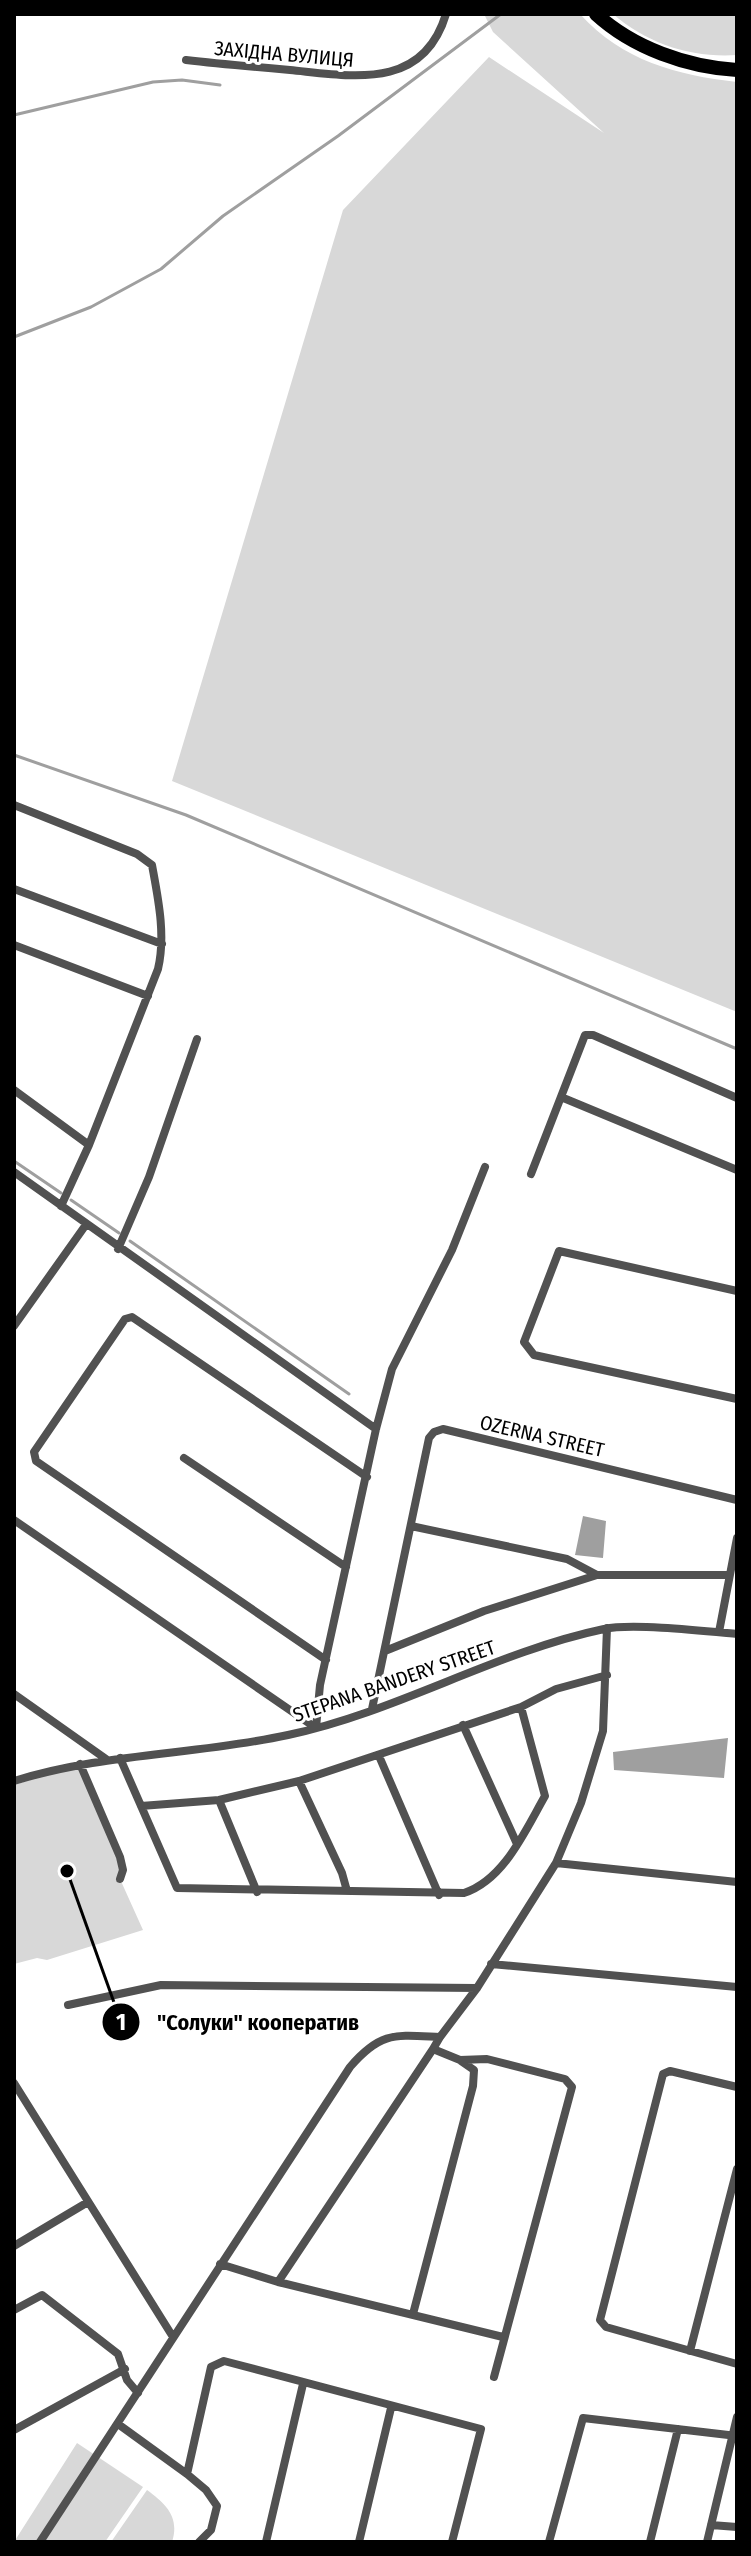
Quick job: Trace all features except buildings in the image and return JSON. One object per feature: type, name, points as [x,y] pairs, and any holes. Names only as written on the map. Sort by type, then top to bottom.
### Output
[{"type":"highway","points":[[596,14],[625,36],[654,51],[737,70]]},
{"type":"highway","points":[[702,64],[737,61]]},
{"type":"street","name":"ЗАХІДНА ВУЛИЦЯ","points":[[186,60],[368,78],[415,61],[429,48],[446,14]]},
{"type":"street","points":[[14,805],[137,854],[152,865],[162,944],[148,996],[89,1145],[61,1206]]},
{"type":"street","points":[[14,889],[162,944]]},
{"type":"street","points":[[14,945],[148,996]]},
{"type":"street","points":[[531,1174],[585,1035],[593,1035],[737,1098]]},
{"type":"street","points":[[118,1249],[149,1177],[197,1039]]},
{"type":"street","points":[[14,1090],[89,1145]]},
{"type":"street","points":[[561,1097],[737,1170]]},
{"type":"street","points":[[14,1520],[316,1728],[326,1660],[392,1369],[452,1250],[485,1167]]},
{"type":"street","points":[[14,1172],[85,1226],[376,1429]]},
{"type":"street","points":[[14,1326],[85,1226]]},
{"type":"street","points":[[737,1291],[559,1251],[524,1342],[534,1355],[737,1399]]},
{"type":"street","points":[[326,1660],[36,1461],[34,1452],[127,1317],[367,1477]]},
{"type":"street","name":"OZERNA STREET","points":[[372,1709],[429,1438],[434,1432],[443,1429],[737,1500]]},
{"type":"street","points":[[184,1458],[346,1567]]},
{"type":"street","points":[[411,1526],[567,1559],[597,1575]]},
{"type":"street","points":[[719,1632],[737,1538]]},
{"type":"street","points":[[385,1651],[497,1606],[597,1575],[729,1575]]},
{"type":"street","points":[[278,2282],[440,2037],[477,1988],[556,1863],[581,1803],[603,1731],[607,1628]]},
{"type":"street","name":"STEPANA BANDERY STREET","points":[[18,1780],[106,1759],[246,1742],[316,1728],[484,1665],[607,1628],[737,1634]]},
{"type":"street","points":[[141,1806],[219,1800],[299,1781],[521,1707],[556,1689],[607,1675]]},
{"type":"street","points":[[14,1694],[106,1759]]},
{"type":"street","points":[[120,1758],[177,1888],[257,1892],[464,1893],[483,1886],[517,1844],[545,1796],[521,1707]]},
{"type":"street","points":[[463,1725],[517,1844]]},
{"type":"street","points":[[379,1756],[439,1895]]},
{"type":"street","points":[[80,1764],[120,1857],[123,1870],[120,1879]]},
{"type":"street","points":[[14,1772],[18,1780]]},
{"type":"street","points":[[299,1781],[347,1891]]},
{"type":"street","points":[[219,1800],[257,1892]]},
{"type":"street","points":[[556,1863],[737,1882]]},
{"type":"street","points":[[491,1964],[737,1987]]},
{"type":"street","points":[[68,2005],[161,1985],[477,1988]]},
{"type":"street","points":[[40,2542],[338,2083],[367,2046],[388,2035],[440,2037]]},
{"type":"street","points":[[413,2314],[475,2077],[474,2070],[460,2060],[433,2049]]},
{"type":"street","points":[[460,2060],[487,2059],[565,2079],[572,2087],[494,2377]]},
{"type":"street","points":[[737,2087],[670,2071],[663,2074],[600,2320],[606,2327],[737,2364]]},
{"type":"street","points":[[14,2083],[173,2337]]},
{"type":"street","points":[[690,2351],[737,2169]]},
{"type":"street","points":[[14,2246],[88,2202]]},
{"type":"street","points":[[220,2264],[278,2282],[503,2337]]},
{"type":"street","points":[[14,2310],[42,2295],[118,2354],[127,2380],[138,2393]]},
{"type":"street","points":[[187,2474],[211,2367],[224,2361],[391,2408],[481,2429],[452,2542]]},
{"type":"street","points":[[14,2430],[125,2369]]},
{"type":"street","points":[[266,2542],[303,2384]]},
{"type":"street","points":[[359,2542],[391,2408]]},
{"type":"street","points":[[549,2542],[581,2420],[587,2417],[735,2436]]},
{"type":"street","points":[[707,2542],[735,2436],[737,2417]]},
{"type":"street","points":[[118,2424],[187,2474],[206,2490],[217,2506],[211,2530],[199,2542]]},
{"type":"street","points":[[650,2542],[678,2429]]},
{"type":"street","points":[[711,2525],[737,2527]]},
{"type":"shaded area","points":[[484,14],[580,14],[614,43],[652,63],[693,75],[737,82],[737,1012],[172,781],[343,210],[489,57],[604,133],[493,32]]},
{"type":"shaded area","points":[[613,14],[737,14],[737,55],[703,54],[671,47],[655,41]]},
{"type":"shaded area","points":[[583,1516],[606,1521],[603,1558],[575,1555]]},
{"type":"shaded area","points":[[728,1738],[724,1778],[614,1770],[613,1752]]},
{"type":"shaded area","points":[[80,1764],[119,1864],[120,1879],[143,1930],[47,1960],[37,1958],[14,1964],[14,1785]]},
{"type":"shaded area","points":[[77,2443],[143,2487],[105,2542],[14,2542]]},
{"type":"shaded area","points":[[147,2490],[173,2518],[172,2542],[111,2542]]},
{"type":"waterway","points":[[14,337],[91,307],[161,269],[223,216],[338,136],[501,14]]},
{"type":"waterway","points":[[14,115],[153,82],[182,80],[220,85]]},
{"type":"waterway","points":[[14,755],[186,815],[737,1049]]},
{"type":"waterway","points":[[14,1161],[61,1193]]},
{"type":"waterway","points":[[71,1200],[119,1233]]},
{"type":"waterway","points":[[130,1241],[349,1394]]},
{"type":"place","name":"\"Солуки\" кооператив","points":[[67,1871]]}]
